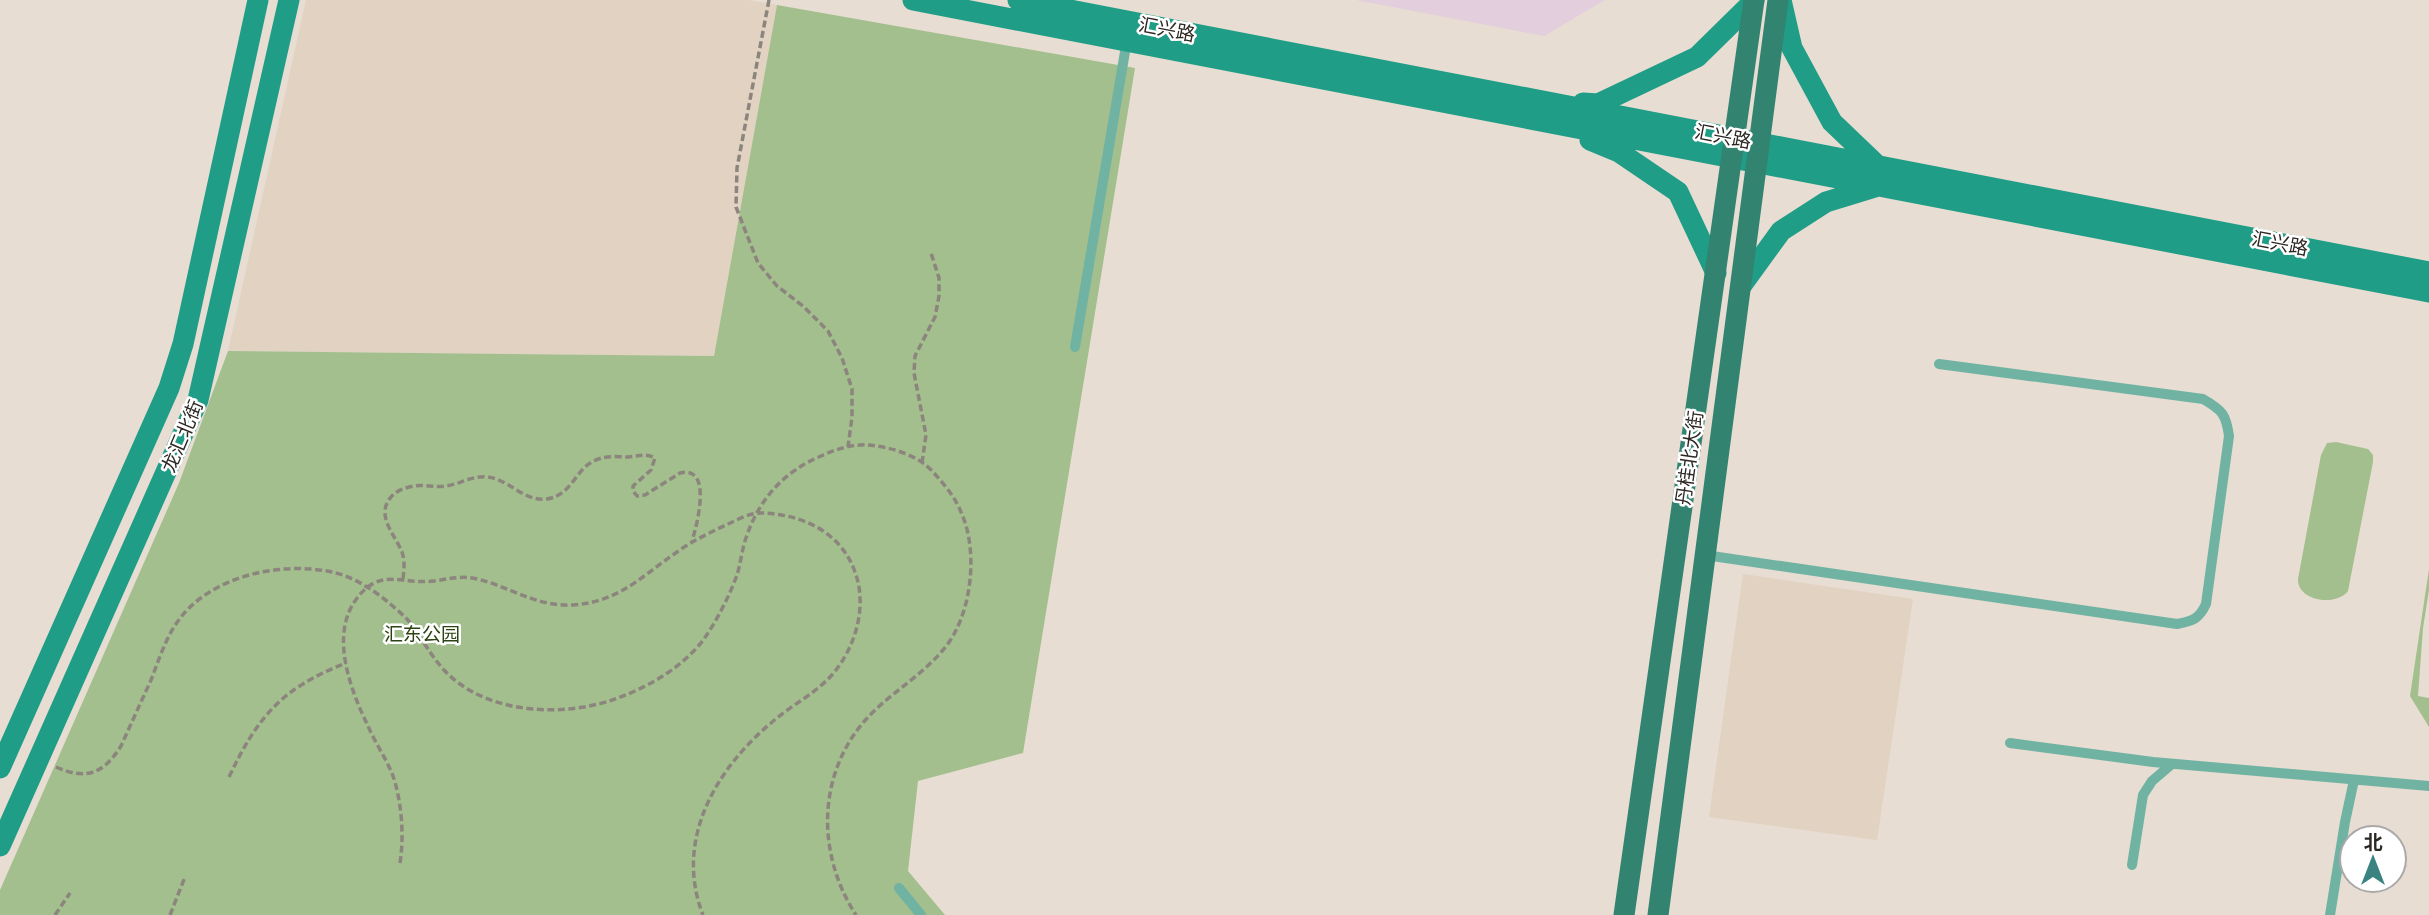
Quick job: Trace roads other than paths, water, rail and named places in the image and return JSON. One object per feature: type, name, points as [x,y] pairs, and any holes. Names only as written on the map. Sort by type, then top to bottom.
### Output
[{"type":"main road","name":"龙汇北街","points":[[0,768],[169,388],[183,344],[258,0]]},
{"type":"main road","name":"龙汇北街","points":[[0,846],[198,400],[289,0]]},
{"type":"main road","points":[[913,0],[1128,31]]},
{"type":"main road","name":"汇兴路","points":[[1018,0],[1128,31],[1758,153],[2429,272]]},
{"type":"main road","points":[[1544,111],[1598,104],[1697,57],[1754,0]]},
{"type":"main road","name":"丹桂北大街","points":[[1623,915],[1754,0]]},
{"type":"main road","points":[[1780,0],[1792,48],[1832,122],[1878,176],[2429,292]]},
{"type":"main road","name":"丹桂北大街","points":[[1658,915],[1780,0]]},
{"type":"main road","points":[[1544,111],[1619,152],[1678,192],[1716,274]]},
{"type":"main road","points":[[1741,286],[1781,230],[1826,202],[1878,176]]},
{"type":"lane","points":[[1075,346],[1128,31]]},
{"type":"lane","points":[[1705,555],[2177,624],[2193,621],[2201,615],[2206,604],[2229,436],[2227,420],[2219,408],[2203,399],[1939,364]]},
{"type":"lane","points":[[2011,743],[2172,764],[2429,786]]},
{"type":"lane","points":[[2132,865],[2143,795],[2152,781],[2172,764]]},
{"type":"lane","points":[[2330,915],[2354,780]]},
{"type":"lane","points":[[899,888],[921,915]]},
{"type":"park label","name":"汇东公园","points":[[422,634]]}]
